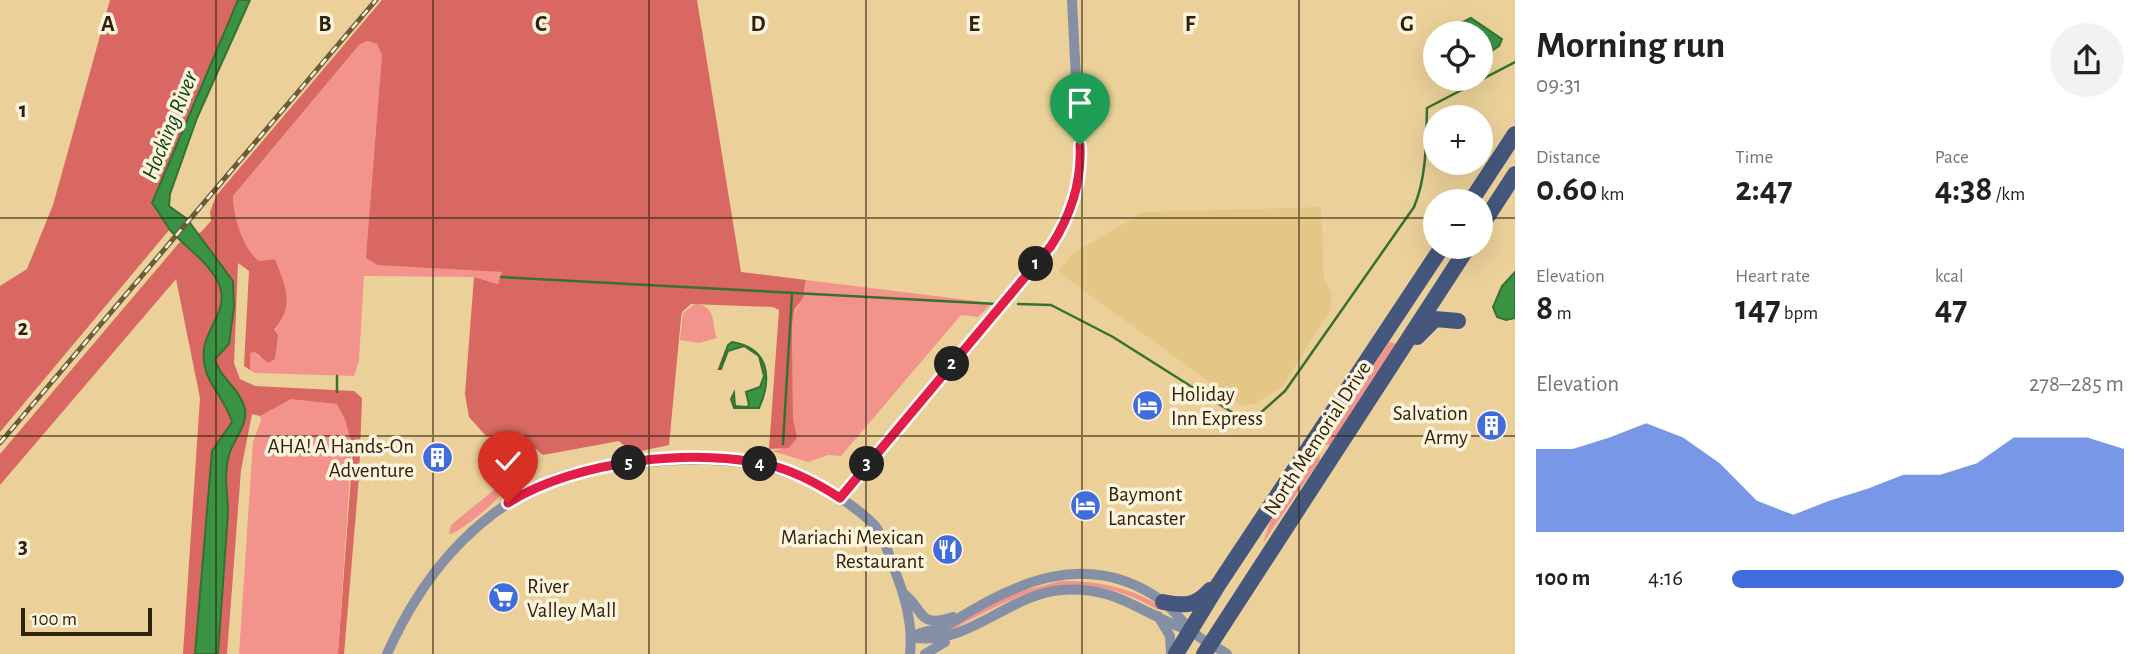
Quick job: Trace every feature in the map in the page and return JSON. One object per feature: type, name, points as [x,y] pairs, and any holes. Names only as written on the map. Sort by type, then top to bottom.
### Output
[{"type":"main road","points":[[1479,189],[1515,134]]},
{"type":"main road","points":[[1486,189],[1494,167]]},
{"type":"main road","points":[[1493,208],[1515,174]]},
{"type":"main road","name":"North Memorial Drive","points":[[1173,654],[1191,631],[1218,585],[1433,259]]},
{"type":"main road","points":[[1427,305],[1425,289],[1444,259]]},
{"type":"main road","name":"North Memorial Drive","points":[[1207,649],[1427,305],[1460,259]]},
{"type":"main road","points":[[1347,431],[1373,403],[1425,326],[1440,318],[1458,321]]},
{"type":"main road","name":"North Memorial Drive","points":[[1160,609],[1198,603],[1218,585]]},
{"type":"street","points":[[840,498],[1047,252],[1068,216],[1079,181],[1080,159],[1072,0]]},
{"type":"street","points":[[387,654],[422,587],[453,549],[501,507],[566,475],[622,464],[731,460],[784,470],[840,498],[876,528],[904,594],[917,612],[928,620],[944,620],[960,615]]},
{"type":"street","points":[[911,637],[946,626],[960,615],[1011,588],[1064,575],[1118,581],[1191,631],[1207,649],[1227,654]]},
{"type":"street","points":[[925,654],[953,636],[1028,597],[1059,590],[1116,596],[1160,609],[1191,631]]},
{"type":"street","points":[[904,594],[911,637],[910,654]]},
{"type":"street","points":[[1160,609],[1170,636],[1173,654]]},
{"type":"street","points":[[911,637],[937,640],[953,636]]},
{"type":"shaded area","points":[[110,0],[238,0],[152,202],[170,229],[0,432],[0,286],[27,269],[53,205]]},
{"type":"shaded area","points":[[238,0],[250,0],[197,118],[170,194],[169,206],[187,219],[233,281],[234,307],[229,344],[215,359],[245,409],[244,421],[231,449],[226,470],[228,513],[218,654],[195,654],[212,451],[232,422],[209,379],[204,360],[206,341],[219,311],[222,295],[211,271],[170,230],[152,203]]},
{"type":"shaded area","points":[[382,0],[697,0],[741,272],[806,280],[803,298],[795,309],[792,324],[793,418],[797,438],[789,448],[769,449],[779,310],[773,307],[691,304],[682,312],[681,318],[669,445],[632,453],[619,441],[543,455],[527,441],[513,445],[496,436],[486,436],[469,417],[465,394],[474,277],[498,284],[502,272],[378,265],[366,258],[382,55],[377,44],[367,41],[359,45],[233,196],[237,222],[248,248],[259,261],[275,259],[286,296],[285,312],[274,330],[278,335],[275,359],[268,363],[255,352],[250,353],[250,370],[244,366],[249,271],[238,263],[234,363],[240,379],[255,386],[354,391],[362,398],[359,477],[344,654],[338,654],[353,449],[345,419],[337,404],[291,399],[260,416],[252,414],[241,470],[227,654],[183,654],[200,398],[176,279],[0,485],[0,454],[179,243],[201,232],[211,221],[210,212],[216,196]]},
{"type":"shaded area","points":[[1493,33],[1502,39],[1499,46],[1493,50]]},
{"type":"shaded area","points":[[367,41],[377,44],[382,55],[377,143],[475,269],[502,272],[499,284],[474,277],[364,276],[359,361],[354,376],[255,373],[250,370],[250,353],[255,352],[260,358],[285,310],[285,291],[275,259],[259,261],[248,248],[237,222],[233,196],[359,45]]},
{"type":"shaded area","points":[[1321,207],[1324,279],[1332,294],[1330,311],[1282,387],[1255,404],[1241,405],[1058,272],[1072,254],[1143,212]]},
{"type":"shaded area","points":[[1515,272],[1515,318],[1506,320],[1497,317],[1493,307],[1502,286]]},
{"type":"shaded area","points":[[806,280],[992,303],[978,317],[961,315],[841,456],[828,455],[808,462],[772,451],[779,450],[796,436],[793,418],[792,324]]},
{"type":"shaded area","points":[[695,304],[710,311],[717,338],[699,343],[680,340],[683,313]]},
{"type":"shaded area","points":[[732,342],[745,345],[759,356],[744,346],[728,351],[719,369],[728,345]]},
{"type":"shaded area","points":[[1389,342],[1397,344],[1331,445],[1324,445],[1323,442]]},
{"type":"shaded area","points":[[759,356],[765,366],[766,386],[759,408],[734,408],[731,399],[734,393],[735,406],[747,407],[749,405],[746,392],[760,387],[764,376]]},
{"type":"shaded area","points":[[344,392],[357,426],[351,458],[338,654],[239,654],[253,442],[261,420],[255,394]]},
{"type":"shaded area","points":[[1319,454],[1320,460],[1263,543],[1270,522],[1314,456]]},
{"type":"shaded area","points":[[495,489],[503,490],[495,501],[469,523],[449,534],[451,525]]},
{"type":"shaded area","points":[[1061,581],[1113,586],[1161,606],[1158,610],[1127,595],[1098,587],[1072,585],[1046,588],[995,607],[940,636],[940,632],[1009,594]]},
{"type":"waterway","points":[[1018,304],[1051,305],[1113,337],[1249,423],[1285,391],[1414,207],[1424,171],[1427,108],[1515,62]]},
{"type":"waterway","points":[[501,277],[997,304]]},
{"type":"waterway","points":[[783,444],[792,293]]},
{"type":"waterway","points":[[337,376],[337,392]]},
{"type":"railway","points":[[0,443],[376,0]]},
{"type":"place","name":"Holiday Inn Express","points":[[1148,406]]},
{"type":"place","name":"Salvation Army","points":[[1491,425]]},
{"type":"place","name":"AHA! A Hands-On Adventure","points":[[437,458]]},
{"type":"place","name":"Baymont Lancaster","points":[[1085,506]]},
{"type":"place","name":"Mariachi Mexican Restaurant","points":[[947,549]]},
{"type":"place","name":"River Valley Mall","points":[[504,598]]},
{"type":"route","points":[[508,503],[546,482],[579,471],[622,464],[701,459],[731,460],[776,467],[809,480],[840,498],[1058,236],[1068,216],[1079,181],[1080,145]]},
{"type":"water label","name":"Hocking River","points":[[169,125]]}]
